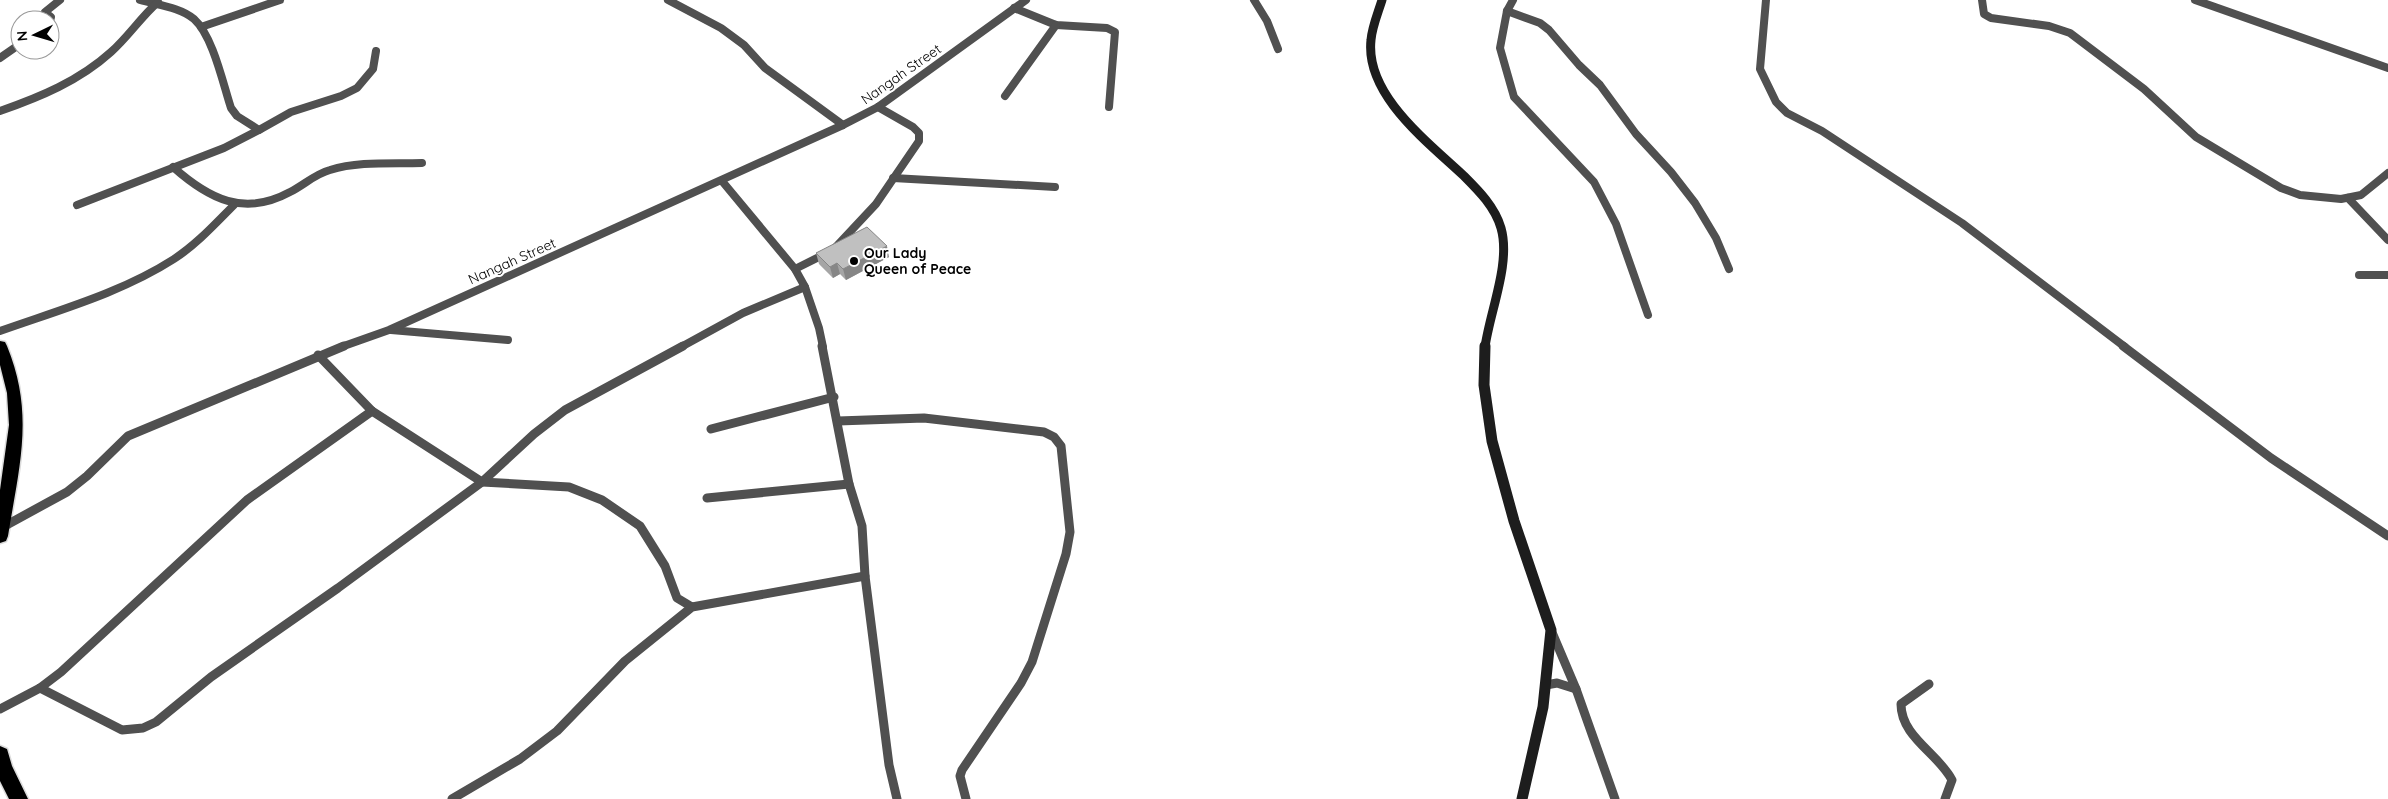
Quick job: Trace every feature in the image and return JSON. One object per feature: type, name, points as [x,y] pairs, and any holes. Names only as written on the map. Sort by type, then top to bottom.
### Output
[{"type":"highway","points":[[0,347],[12,382],[16,409],[14,446],[0,531]]},
{"type":"highway","points":[[0,754],[2,768],[19,799]]},
{"type":"street","points":[[48,10],[60,0]]},
{"type":"street","points":[[140,0],[158,2],[195,20],[201,27],[231,108],[238,116],[259,130]]},
{"type":"street","points":[[201,27],[280,0]]},
{"type":"street","points":[[668,0],[713,20],[759,59],[765,68],[843,125]]},
{"type":"street","name":"Nangah Street","points":[[0,531],[61,496],[87,475],[112,448],[128,436],[318,355],[389,330],[722,181],[878,108],[1026,0]]},
{"type":"street","points":[[1254,0],[1267,22],[1278,49]]},
{"type":"street","points":[[1382,0],[1371,40],[1372,66],[1377,81],[1406,122],[1426,143],[1480,192],[1494,211],[1501,228],[1504,249],[1484,353],[1484,385],[1492,441],[1551,630],[1576,689],[1615,799]]},
{"type":"street","points":[[1513,0],[1507,11],[1500,48],[1514,97],[1594,182],[1616,224],[1648,315]]},
{"type":"street","points":[[1766,0],[1760,69],[1776,102],[1787,114],[1822,131],[1962,223],[2271,458],[2388,536]]},
{"type":"street","points":[[1982,0],[1984,14],[1990,18],[2049,26],[2070,33],[2144,89],[2196,136],[2281,188],[2300,195],[2319,198],[2348,198],[2361,195],[2388,173]]},
{"type":"street","points":[[2196,0],[2388,68]]},
{"type":"street","points":[[0,111],[58,88],[90,68],[110,54],[158,2]]},
{"type":"street","points":[[1014,8],[1056,25],[1107,28],[1115,32],[1110,107]]},
{"type":"street","points":[[1507,11],[1540,23],[1549,30],[1579,65],[1600,84],[1624,114],[1636,134],[1671,172],[1695,203],[1716,238],[1728,269]]},
{"type":"street","points":[[1005,96],[1056,25]]},
{"type":"street","points":[[76,205],[224,148],[290,112],[341,96],[357,88],[374,69],[376,51]]},
{"type":"street","points":[[795,270],[833,250],[876,204],[919,141],[919,133],[913,127],[878,108]]},
{"type":"street","points":[[174,167],[190,183],[205,194],[219,201],[234,205],[276,198],[316,176],[338,168],[422,163]]},
{"type":"street","points":[[893,178],[1054,187]]},
{"type":"street","points":[[722,181],[795,270],[805,286],[820,328],[849,484],[862,526],[865,576],[889,765],[897,799]]},
{"type":"street","points":[[2348,198],[2388,240]]},
{"type":"street","points":[[0,330],[116,288],[148,273],[174,259],[189,248],[234,205]]},
{"type":"street","points":[[2359,275],[2388,275]]},
{"type":"street","points":[[40,688],[122,730],[143,728],[156,722],[211,677],[338,588],[482,482],[534,434],[566,410],[728,321],[805,286]]},
{"type":"street","points":[[389,330],[508,340]]},
{"type":"street","points":[[318,355],[372,411],[482,482],[570,487],[602,500],[640,526],[666,566],[678,598],[692,607]]},
{"type":"street","points":[[711,429],[834,397]]},
{"type":"street","points":[[0,709],[40,688],[104,633],[247,500],[372,411]]},
{"type":"street","points":[[838,421],[924,418],[1044,432],[1054,437],[1060,446],[1070,532],[1066,554],[1032,662],[1021,683],[962,770],[960,776],[966,799]]},
{"type":"street","points":[[707,498],[849,484]]},
{"type":"street","points":[[452,799],[520,759],[557,731],[625,661],[692,607],[865,576]]},
{"type":"street","points":[[1522,799],[1546,685],[1551,630]]},
{"type":"street","points":[[1546,685],[1557,683],[1576,689]]},
{"type":"street","points":[[1929,684],[1901,704],[1901,717],[1911,733],[1945,767],[1952,780],[1944,799]]},
{"type":"building","points":[[867,227],[887,246],[843,269],[837,263],[830,267],[816,253]]},
{"type":"place","name":"Our Lady Queen of Peace","points":[[854,261]]}]
